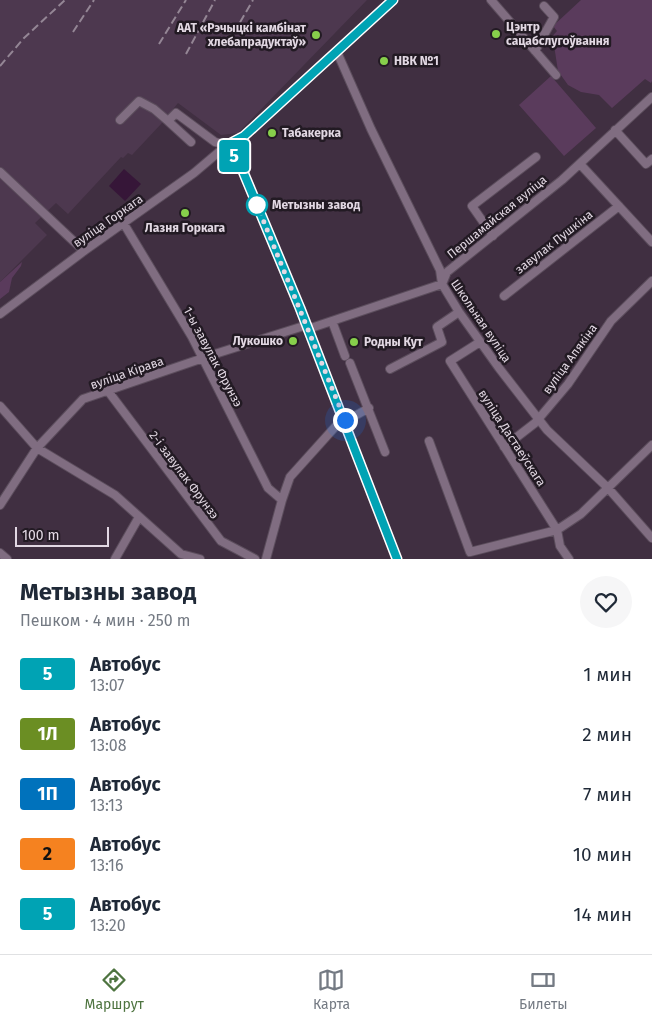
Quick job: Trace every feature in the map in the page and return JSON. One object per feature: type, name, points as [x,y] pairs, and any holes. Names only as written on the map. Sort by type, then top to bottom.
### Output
[{"type":"street","name":"вуліца Горкага","points":[[0,314],[84,251],[194,173],[227,145],[244,136],[393,0]]},
{"type":"street","points":[[491,0],[556,75]]},
{"type":"street","points":[[535,51],[554,17],[544,6]]},
{"type":"street","name":"Школьная вуліца","points":[[337,52],[371,129],[440,270],[442,284],[459,312],[547,430],[608,488],[652,538]]},
{"type":"street","name":"Першамайская вуліца","points":[[442,284],[447,272],[580,164],[652,97]]},
{"type":"street","points":[[120,120],[139,101],[154,109],[191,142]]},
{"type":"street","points":[[168,121],[176,113],[215,142],[227,145],[242,169],[345,420],[397,559]]},
{"type":"street","points":[[616,130],[646,164],[652,159]]},
{"type":"street","points":[[493,236],[472,206],[536,157]]},
{"type":"street","points":[[580,164],[652,242]]},
{"type":"street","points":[[0,172],[84,251]]},
{"type":"street","name":"завулак Пушкіна","points":[[504,296],[619,206]]},
{"type":"street","name":"1-ы завулак Фрунзэ","points":[[124,224],[192,336],[268,488],[282,500]]},
{"type":"street","name":"вуліца Апякіна","points":[[504,447],[539,419],[568,384],[611,321],[652,281]]},
{"type":"street","points":[[308,327],[332,321],[442,284]]},
{"type":"street","points":[[390,369],[442,342],[437,327],[459,312]]},
{"type":"street","points":[[332,321],[385,452]]},
{"type":"street","name":"вуліца Кірава","points":[[0,505],[37,448],[83,400],[203,358],[308,327]]},
{"type":"street","name":"вуліца Дастаеўскага","points":[[480,342],[450,361],[558,530],[560,546],[569,559]]},
{"type":"street","name":"2-і завулак Фрунзэ","points":[[108,391],[221,541],[255,559]]},
{"type":"street","points":[[0,406],[37,448],[115,494],[180,554],[195,558]]},
{"type":"street","points":[[266,559],[290,477],[335,427],[368,408]]},
{"type":"street","points":[[429,441],[470,552],[558,530],[581,514],[652,445]]},
{"type":"street","points":[[115,559],[139,517]]},
{"type":"street","points":[[0,553],[6,559]]},
{"type":"shaded area","points":[[0,0],[367,0],[238,133],[221,135],[178,103],[132,155],[128,153],[123,158],[121,157],[68,214],[56,203],[35,223],[47,235],[0,282]]},
{"type":"shaded area","points":[[581,0],[652,0],[652,81],[651,83],[645,79],[612,108],[599,95],[581,92],[568,85],[558,71],[554,45],[548,41],[557,31],[553,26]]},
{"type":"shaded area","points":[[551,76],[596,128],[564,156],[519,105]]},
{"type":"shaded area","points":[[124,169],[141,184],[125,201],[109,186]]},
{"type":"shaded area","points":[[22,262],[12,278],[9,292],[0,299],[0,282]]},
{"type":"railway","points":[[0,66],[24,38],[65,0]]},
{"type":"railway","points":[[73,32],[94,0]]},
{"type":"railway","points":[[159,44],[186,0]]},
{"type":"railway","points":[[186,54],[215,0]]},
{"type":"railway","points":[[228,43],[253,0]]},
{"type":"bus line","name":"5","points":[[393,0],[244,136],[227,145],[242,169],[300,308],[345,420],[397,559]]},
{"type":"place","name":"Цэнтр сацабслугоўвання","points":[[496,34]]},
{"type":"place","name":"ААТ «Рэчыцкі камбінат хлебапрадуктаў»","points":[[316,35]]},
{"type":"place","name":"НВК №1","points":[[384,61]]},
{"type":"place","name":"Табакерка","points":[[272,133]]},
{"type":"place","name":"Метызны завод","points":[[257,205]]},
{"type":"place","name":"Лазня Горкага","points":[[185,213]]},
{"type":"place","name":"Лукошко","points":[[293,341]]},
{"type":"place","name":"Родны Кут","points":[[354,342]]},
{"type":"route","points":[[257,205],[345,420]]}]
